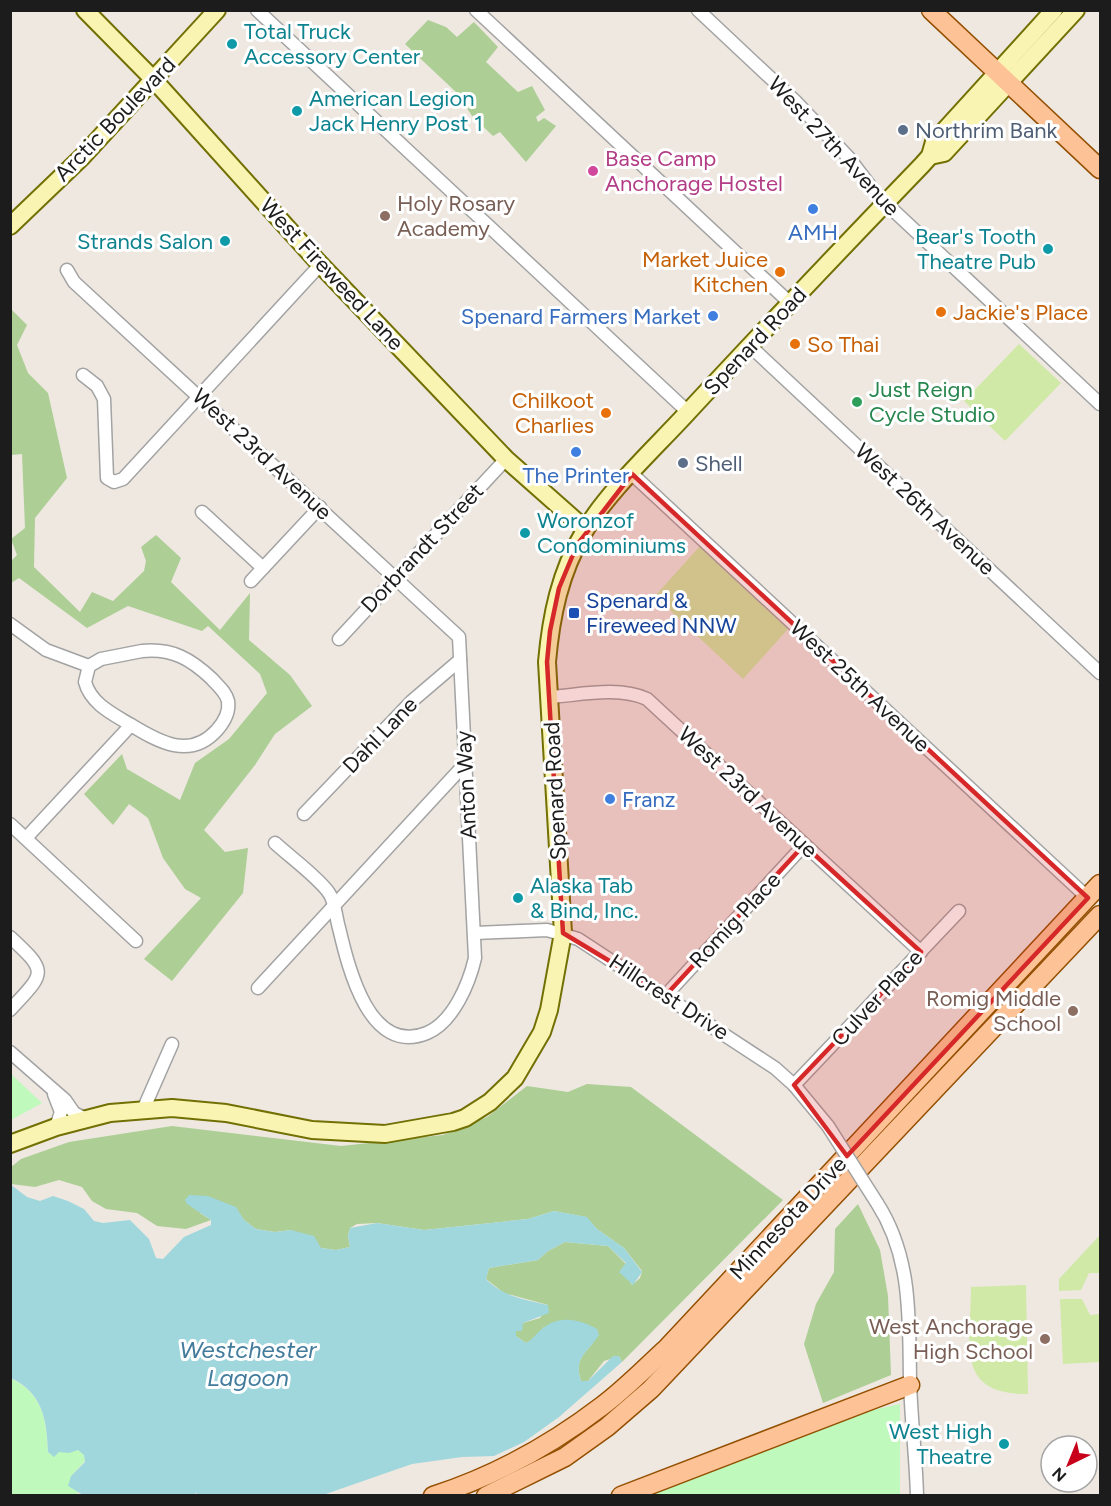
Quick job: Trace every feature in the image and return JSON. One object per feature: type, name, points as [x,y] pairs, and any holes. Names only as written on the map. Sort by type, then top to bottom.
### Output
[{"type":"main road","name":"West Fireweed Lane","points":[[86,10],[154,80],[320,265],[506,459],[585,529]]},
{"type":"main road","name":"Arctic Boulevard","points":[[10,226],[82,157],[217,10]]},
{"type":"main road","points":[[931,10],[1101,169]]},
{"type":"main road","name":"Spenard Road","points":[[1003,78],[1054,10]]},
{"type":"main road","name":"Spenard Road","points":[[10,1144],[56,1126],[110,1113],[195,1108],[312,1130],[362,1134],[409,1131],[465,1118],[503,1090],[534,1048],[549,1010],[563,933],[547,662],[554,609],[566,571],[585,529],[688,412],[930,156],[934,142],[1076,10]]},
{"type":"main road","name":"Minnesota Drive","points":[[433,1496],[464,1486],[516,1462],[559,1437],[612,1398],[667,1348],[1094,891]]},
{"type":"main road","name":"Minnesota Drive","points":[[486,1496],[565,1457],[607,1427],[651,1389],[1101,915]]},
{"type":"main road","points":[[621,1496],[910,1385]]},
{"type":"street","points":[[257,10],[688,412]]},
{"type":"street","points":[[476,10],[790,303]]},
{"type":"street","name":"West 27th Avenue","points":[[698,10],[795,101],[849,158],[871,188],[1101,404]]},
{"type":"street","points":[[83,375],[97,386],[104,399],[107,478],[114,482],[123,479],[320,265]]},
{"type":"street","name":"West 23rd Avenue","points":[[68,270],[74,282],[459,637]]},
{"type":"street","name":"West 26th Avenue","points":[[750,346],[1101,673]]},
{"type":"street","name":"Dorbrandt Street","points":[[339,639],[506,459]]},
{"type":"street","name":"West 25th Avenue","points":[[632,474],[1094,891]]},
{"type":"street","points":[[251,582],[320,507]]},
{"type":"street","points":[[202,512],[263,568]]},
{"type":"street","points":[[10,624],[46,650],[89,666]]},
{"type":"street","name":"Anton Way","points":[[459,637],[475,933]]},
{"type":"street","points":[[142,651],[172,652],[195,664],[221,689],[227,700],[224,721],[214,734],[198,745],[174,747],[131,725],[99,704],[89,694],[85,682],[89,666],[101,659],[142,651]]},
{"type":"street","name":"Dahl Lane","points":[[304,814],[412,701],[460,660]]},
{"type":"street","name":"West 23rd Avenue","points":[[550,697],[619,693],[636,694],[647,699],[921,952]]},
{"type":"street","points":[[26,838],[131,725]]},
{"type":"street","points":[[258,988],[465,764]]},
{"type":"street","points":[[10,824],[136,941]]},
{"type":"street","points":[[275,843],[330,893],[346,954],[366,1009],[385,1029],[394,1034],[422,1035],[433,1031],[449,1015],[472,968],[475,933]]},
{"type":"street","name":"Romig Place","points":[[666,995],[804,845]]},
{"type":"street","name":"Culver Place","points":[[794,1085],[959,911]]},
{"type":"street","name":"Hillcrest Drive","points":[[475,933],[547,930],[578,939],[749,1049],[794,1085],[828,1126],[877,1203],[901,1253],[910,1315],[910,1385],[917,1496]]},
{"type":"street","points":[[10,937],[36,960],[39,969],[36,982],[10,1010]]},
{"type":"street","points":[[143,1110],[172,1044]]},
{"type":"street","points":[[10,1053],[65,1101],[74,1113],[86,1119]]},
{"type":"street","points":[[52,1091],[61,1112],[56,1126]]},
{"type":"highlighted area","points":[[632,474],[1088,898],[847,1156],[794,1085],[921,952],[804,845],[666,995],[563,933],[547,662],[550,631],[559,588],[577,545]]},
{"type":"green space","points":[[428,20],[446,27],[457,37],[474,22],[498,47],[486,62],[518,92],[532,86],[545,110],[536,117],[538,122],[544,118],[556,126],[526,162],[500,132],[493,136],[472,116],[458,94],[405,44]]},
{"type":"green space","points":[[11,309],[27,325],[17,345],[28,373],[48,393],[67,478],[35,518],[34,567],[80,612],[92,592],[113,601],[144,571],[146,561],[141,547],[156,535],[181,558],[171,582],[220,630],[250,593],[249,640],[290,675],[312,706],[275,734],[255,765],[204,830],[225,852],[248,848],[243,893],[172,981],[144,959],[201,898],[185,889],[163,858],[148,818],[129,804],[113,825],[84,794],[122,754],[127,769],[180,800],[195,763],[229,739],[267,693],[260,674],[208,626],[202,631],[128,606],[87,628],[19,578],[11,583],[11,561],[17,555],[11,539],[25,528],[22,454],[11,455]]},
{"type":"green space","points":[[1019,344],[1061,383],[1005,441],[964,401]]},
{"type":"green space","points":[[700,546],[788,629],[743,679],[655,596]]},
{"type":"green space","points":[[10,1073],[42,1103],[11,1120],[10,1120]]},
{"type":"green space","points":[[587,1084],[631,1087],[783,1200],[622,1362],[619,1356],[604,1361],[588,1381],[581,1381],[579,1366],[583,1356],[598,1335],[597,1329],[544,1327],[534,1339],[526,1343],[516,1336],[516,1331],[523,1323],[540,1318],[548,1305],[504,1293],[486,1279],[489,1268],[538,1260],[548,1251],[565,1242],[608,1246],[626,1264],[627,1277],[632,1285],[640,1278],[642,1271],[624,1248],[597,1229],[586,1217],[554,1211],[528,1219],[424,1230],[377,1223],[357,1224],[350,1228],[348,1236],[350,1247],[336,1250],[321,1248],[291,1230],[275,1232],[256,1229],[244,1220],[235,1207],[200,1213],[211,1220],[186,1229],[157,1226],[137,1213],[106,1209],[92,1201],[82,1187],[59,1180],[35,1187],[11,1184],[11,1167],[21,1159],[69,1142],[172,1126],[341,1146],[443,1135],[487,1117],[527,1086],[568,1092]]},
{"type":"green space","points":[[858,1204],[880,1250],[888,1296],[891,1375],[823,1403],[804,1344],[816,1304],[834,1272],[835,1229]]},
{"type":"green space","points":[[1100,1235],[1100,1273],[1089,1273],[1081,1290],[1059,1291],[1059,1279]]},
{"type":"green space","points":[[1026,1285],[1028,1394],[1004,1392],[987,1385],[977,1375],[971,1362],[969,1345],[971,1287]]},
{"type":"green space","points":[[1060,1299],[1082,1299],[1090,1315],[1100,1314],[1100,1362],[1063,1364]]},
{"type":"green space","points":[[10,1378],[30,1392],[41,1409],[48,1453],[78,1450],[84,1455],[85,1461],[71,1476],[78,1494],[83,1495],[11,1495]]},
{"type":"green space","points":[[900,1404],[900,1495],[641,1496],[851,1415]]},
{"type":"water","name":"Westchester Lagoon","points":[[10,1184],[27,1197],[40,1201],[53,1196],[68,1201],[84,1209],[94,1221],[103,1223],[130,1220],[149,1239],[156,1258],[163,1259],[184,1237],[211,1225],[211,1220],[187,1204],[185,1200],[189,1195],[208,1196],[236,1207],[244,1220],[256,1229],[275,1232],[291,1230],[314,1236],[321,1248],[336,1250],[350,1247],[348,1236],[350,1228],[377,1223],[424,1230],[528,1219],[554,1211],[587,1217],[597,1229],[624,1248],[642,1272],[633,1285],[619,1272],[626,1263],[608,1246],[565,1242],[548,1251],[538,1260],[489,1268],[486,1279],[499,1290],[548,1305],[549,1313],[523,1323],[522,1331],[516,1331],[516,1336],[526,1343],[556,1321],[577,1321],[597,1329],[599,1335],[580,1361],[581,1381],[588,1381],[613,1356],[619,1356],[622,1362],[559,1417],[524,1442],[494,1456],[462,1457],[412,1464],[323,1495],[200,1496],[196,1493],[193,1496],[83,1495],[68,1486],[71,1476],[85,1462],[84,1455],[78,1450],[69,1453],[59,1452],[54,1457],[48,1452],[44,1419],[37,1400],[22,1384],[11,1378]]},
{"type":"place","name":"Total Truck Accessory Center","points":[[232,44]]},
{"type":"place","name":"American Legion Jack Henry Post 1","points":[[297,111]]},
{"type":"place","name":"Northrim Bank","points":[[903,130]]},
{"type":"place","name":"Base Camp Anchorage Hostel","points":[[593,171]]},
{"type":"place","name":"AMH","points":[[813,209]]},
{"type":"place","name":"Holy Rosary Academy","points":[[385,216]]},
{"type":"place","name":"Strands Salon","points":[[225,241]]},
{"type":"place","name":"Bear's Tooth Theatre Pub","points":[[1048,249]]},
{"type":"place","name":"Market Juice Kitchen","points":[[780,272]]},
{"type":"place","name":"Jackie's Place","points":[[941,312]]},
{"type":"place","name":"Spenard Farmers Market","points":[[713,316]]},
{"type":"place","name":"So Thai","points":[[795,344]]},
{"type":"place","name":"Just Reign Cycle Studio","points":[[857,402]]},
{"type":"place","name":"Chilkoot Charlies","points":[[606,413]]},
{"type":"place","name":"The Printer","points":[[576,452]]},
{"type":"place","name":"Shell","points":[[683,463]]},
{"type":"place","name":"Woronzof Condominiums","points":[[525,533]]},
{"type":"place","name":"Spenard & Fireweed NNW","points":[[574,613]]},
{"type":"place","name":"Franz","points":[[610,799]]},
{"type":"place","name":"Alaska Tab & Bind, Inc.","points":[[518,898]]},
{"type":"place","name":"Romig Middle School","points":[[1073,1011]]},
{"type":"place","name":"West Anchorage High School","points":[[1045,1339]]},
{"type":"place","name":"West High Theatre","points":[[1004,1444]]}]
